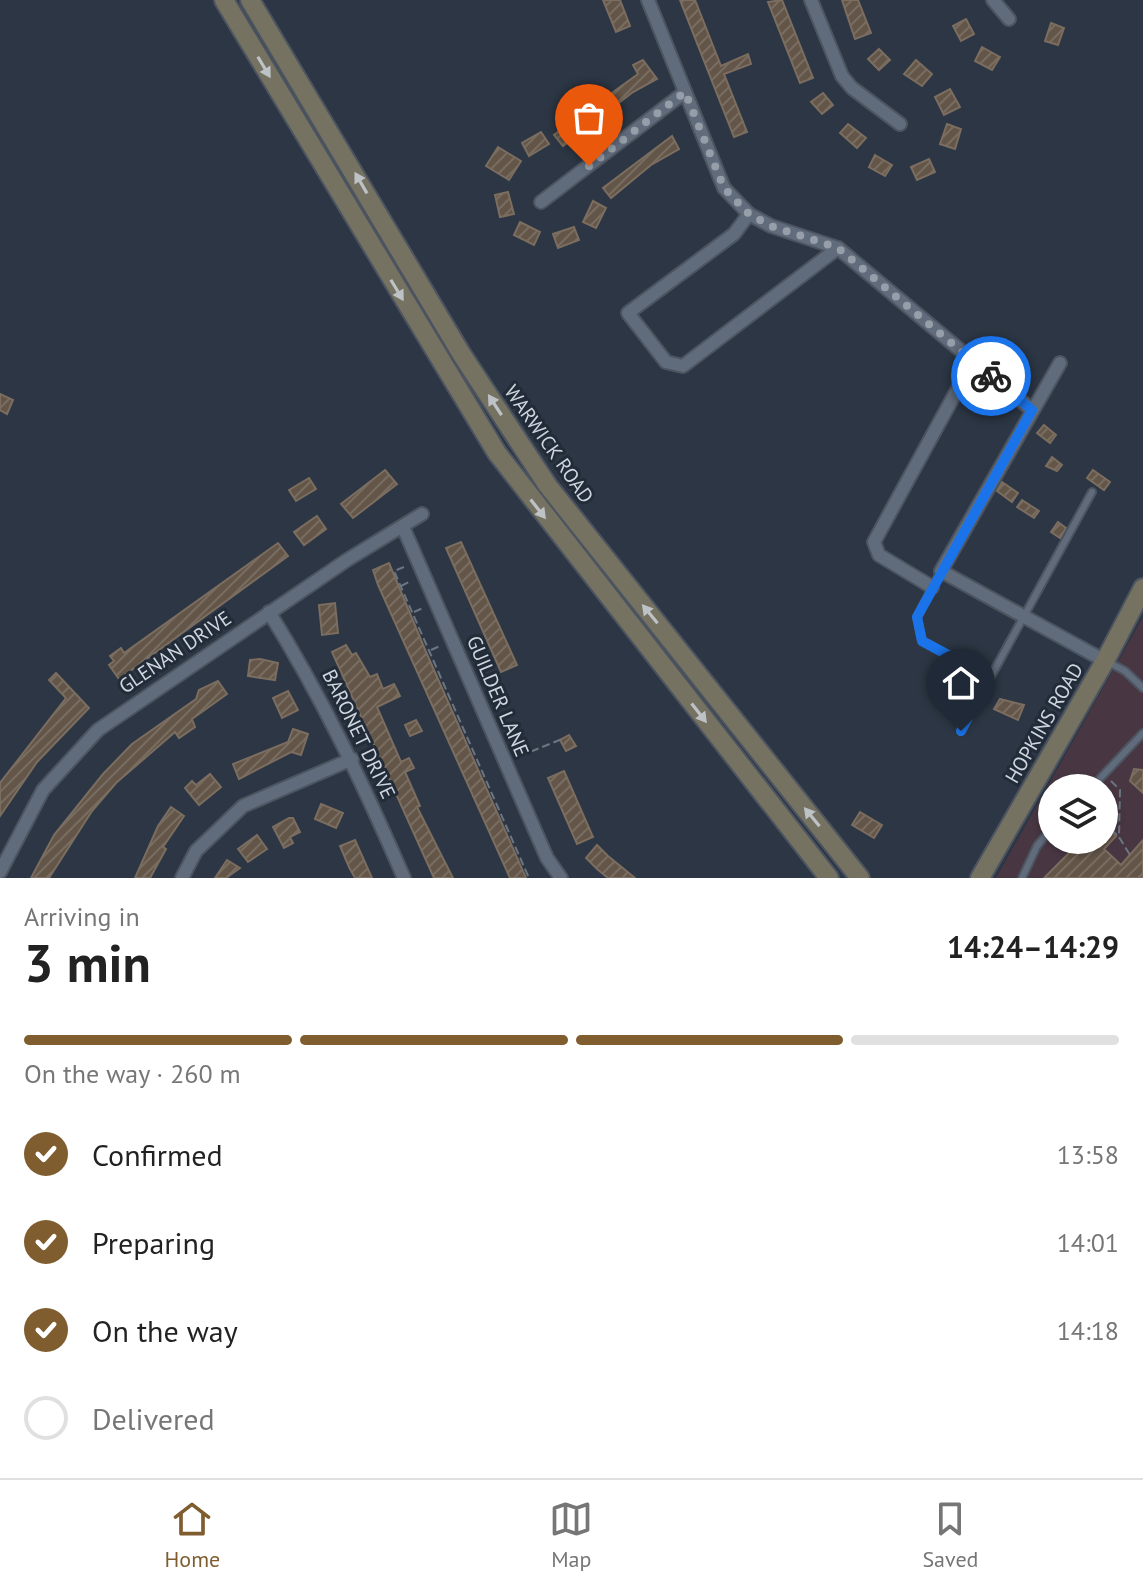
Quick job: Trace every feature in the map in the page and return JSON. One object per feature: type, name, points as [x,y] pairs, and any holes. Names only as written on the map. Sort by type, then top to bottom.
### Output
[{"type":"main road","points":[[224,0],[497,453],[829,878]]},
{"type":"main road","name":"WARWICK ROAD","points":[[250,0],[462,355],[548,486],[860,878]]},
{"type":"main road","name":"HOPKINS ROAD","points":[[985,876],[1143,588]]},
{"type":"street","points":[[648,0],[724,188],[749,214],[771,226],[838,248],[1032,410]]},
{"type":"street","points":[[811,0],[842,76],[852,88],[900,124]]},
{"type":"street","points":[[993,0],[1009,19]]},
{"type":"street","points":[[541,202],[685,92]]},
{"type":"street","points":[[749,214],[734,234],[628,313],[666,362],[683,366],[838,248]]},
{"type":"street","points":[[932,587],[879,555],[874,542],[973,361]]},
{"type":"street","points":[[1060,363],[941,571],[1105,661]]},
{"type":"street","name":"GLENAN DRIVE","points":[[0,872],[43,790],[98,730],[269,612],[422,514]]},
{"type":"street","name":"GUILDER LANE","points":[[403,527],[547,858],[561,878]]},
{"type":"street","name":"BARONET DRIVE","points":[[269,612],[308,675],[352,759],[404,878]]},
{"type":"street","points":[[182,878],[196,851],[243,806],[352,759]]},
{"type":"lane","points":[[961,731],[1092,492]]},
{"type":"lane","points":[[941,571],[917,617],[922,641],[989,677]]},
{"type":"lane","points":[[1105,661],[1125,671],[1143,688]]},
{"type":"lane","points":[[1104,774],[1143,733]]},
{"type":"lane","points":[[1022,878],[1038,845]]},
{"type":"path","points":[[404,567],[394,571],[529,878]]},
{"type":"path","points":[[401,586],[411,581]]},
{"type":"path","points":[[413,613],[423,608]]},
{"type":"path","points":[[429,651],[440,646]]},
{"type":"path","points":[[520,756],[562,739]]},
{"type":"path","points":[[1118,788],[1119,837],[1130,855]]},
{"type":"path","points":[[494,798],[505,793]]},
{"type":"shaded area","points":[[1143,617],[1143,878],[996,878],[1038,803],[1038,854],[1118,854],[1118,774],[1055,774]]},
{"type":"building","points":[[603,0],[620,0],[630,26],[616,32]]},
{"type":"building","points":[[680,0],[695,0],[721,66],[748,54],[751,64],[724,74],[747,132],[734,137]]},
{"type":"building","points":[[782,0],[813,78],[800,83],[768,2]]},
{"type":"building","points":[[842,0],[858,0],[871,33],[855,39]]},
{"type":"building","points":[[966,19],[974,34],[961,41],[953,26]]},
{"type":"building","points":[[1051,23],[1064,28],[1058,45],[1045,41]]},
{"type":"building","points":[[982,47],[1000,57],[992,70],[975,61]]},
{"type":"building","points":[[879,49],[890,60],[879,70],[868,59]]},
{"type":"building","points":[[643,60],[657,79],[633,92],[563,146],[554,135],[638,74],[633,65]]},
{"type":"building","points":[[916,60],[932,74],[922,86],[904,74]]},
{"type":"building","points":[[950,89],[960,107],[944,115],[935,97]]},
{"type":"building","points":[[823,93],[833,105],[822,114],[811,102]]},
{"type":"building","points":[[848,124],[866,138],[857,148],[840,133]]},
{"type":"building","points":[[947,124],[961,129],[955,149],[940,144]]},
{"type":"building","points":[[541,132],[549,144],[529,156],[522,143]]},
{"type":"building","points":[[672,136],[679,149],[651,165],[611,198],[603,188]]},
{"type":"building","points":[[498,147],[521,161],[509,180],[486,166]]},
{"type":"building","points":[[875,155],[892,165],[885,176],[869,167]]},
{"type":"building","points":[[929,159],[935,172],[917,180],[911,167]]},
{"type":"building","points":[[508,192],[514,214],[500,217],[495,195]]},
{"type":"building","points":[[593,201],[606,208],[596,228],[583,222]]},
{"type":"building","points":[[520,222],[540,232],[534,245],[514,235]]},
{"type":"building","points":[[574,227],[579,240],[558,248],[553,234]]},
{"type":"building","points":[[0,394],[13,400],[7,414],[0,410]]},
{"type":"building","points":[[1044,425],[1056,435],[1050,443],[1037,433]]},
{"type":"building","points":[[1052,457],[1062,465],[1057,471],[1046,466]]},
{"type":"building","points":[[385,470],[397,484],[353,518],[341,504]]},
{"type":"building","points":[[1093,470],[1110,482],[1104,490],[1087,478]]},
{"type":"building","points":[[309,478],[316,489],[296,501],[289,490]]},
{"type":"building","points":[[1002,482],[1018,493],[1012,502],[997,491]]},
{"type":"building","points":[[1022,500],[1039,511],[1034,518],[1017,507]]},
{"type":"building","points":[[317,516],[326,529],[304,545],[294,532]]},
{"type":"building","points":[[1058,522],[1066,528],[1060,538],[1051,532]]},
{"type":"building","points":[[461,542],[517,665],[501,672],[446,548]]},
{"type":"building","points":[[278,543],[288,556],[119,679],[109,665],[114,661],[110,656],[121,648],[124,653]]},
{"type":"building","points":[[389,563],[526,878],[510,878],[378,585],[373,570]]},
{"type":"building","points":[[335,603],[338,633],[322,635],[319,605]]},
{"type":"building","points":[[346,645],[352,655],[356,653],[370,677],[377,674],[383,689],[394,684],[400,696],[377,707],[401,762],[409,758],[414,768],[405,772],[420,806],[417,807],[453,878],[434,878],[332,652]]},
{"type":"building","points":[[250,660],[278,663],[275,680],[248,676]]},
{"type":"building","points":[[56,673],[89,708],[37,762],[0,816],[0,783],[66,698],[49,680]]},
{"type":"building","points":[[218,681],[227,694],[192,719],[195,727],[179,738],[175,732],[116,783],[92,811],[49,878],[31,878],[54,835],[103,774],[132,744],[196,699],[199,690]]},
{"type":"building","points":[[288,691],[298,710],[282,718],[273,698]]},
{"type":"building","points":[[1000,699],[1024,705],[1018,720],[994,709]]},
{"type":"building","points":[[416,720],[422,731],[410,736],[405,725]]},
{"type":"building","points":[[293,729],[308,734],[301,755],[291,752],[239,779],[233,764],[288,742]]},
{"type":"building","points":[[569,735],[576,746],[566,751],[560,740]]},
{"type":"building","points":[[1134,769],[1143,770],[1143,793],[1130,781]]},
{"type":"building","points":[[564,771],[593,837],[577,844],[548,778]]},
{"type":"building","points":[[210,774],[221,787],[199,805],[185,788],[192,781],[196,785]]},
{"type":"building","points":[[321,804],[343,813],[336,828],[315,819]]},
{"type":"building","points":[[171,807],[184,816],[163,847],[166,849],[150,878],[135,878],[158,826]]},
{"type":"building","points":[[860,812],[882,825],[874,838],[852,825]]},
{"type":"building","points":[[293,818],[300,832],[290,837],[293,843],[284,848],[273,827]]},
{"type":"building","points":[[257,835],[267,849],[248,862],[238,849]]},
{"type":"building","points":[[355,840],[372,878],[355,878],[349,867],[340,846]]},
{"type":"building","points":[[1143,840],[1143,878],[1044,878],[1068,854],[1109,854],[1121,865]]},
{"type":"building","points":[[597,845],[635,878],[608,878],[597,869],[586,858]]},
{"type":"building","points":[[227,860],[240,868],[226,878],[215,878]]},
{"type":"way so far","points":[[589,166],[685,92],[724,188],[749,214],[771,226],[797,232],[838,248],[991,376]]},
{"type":"route","points":[[961,731],[989,677],[922,641],[917,617],[1032,410],[991,376]]}]
